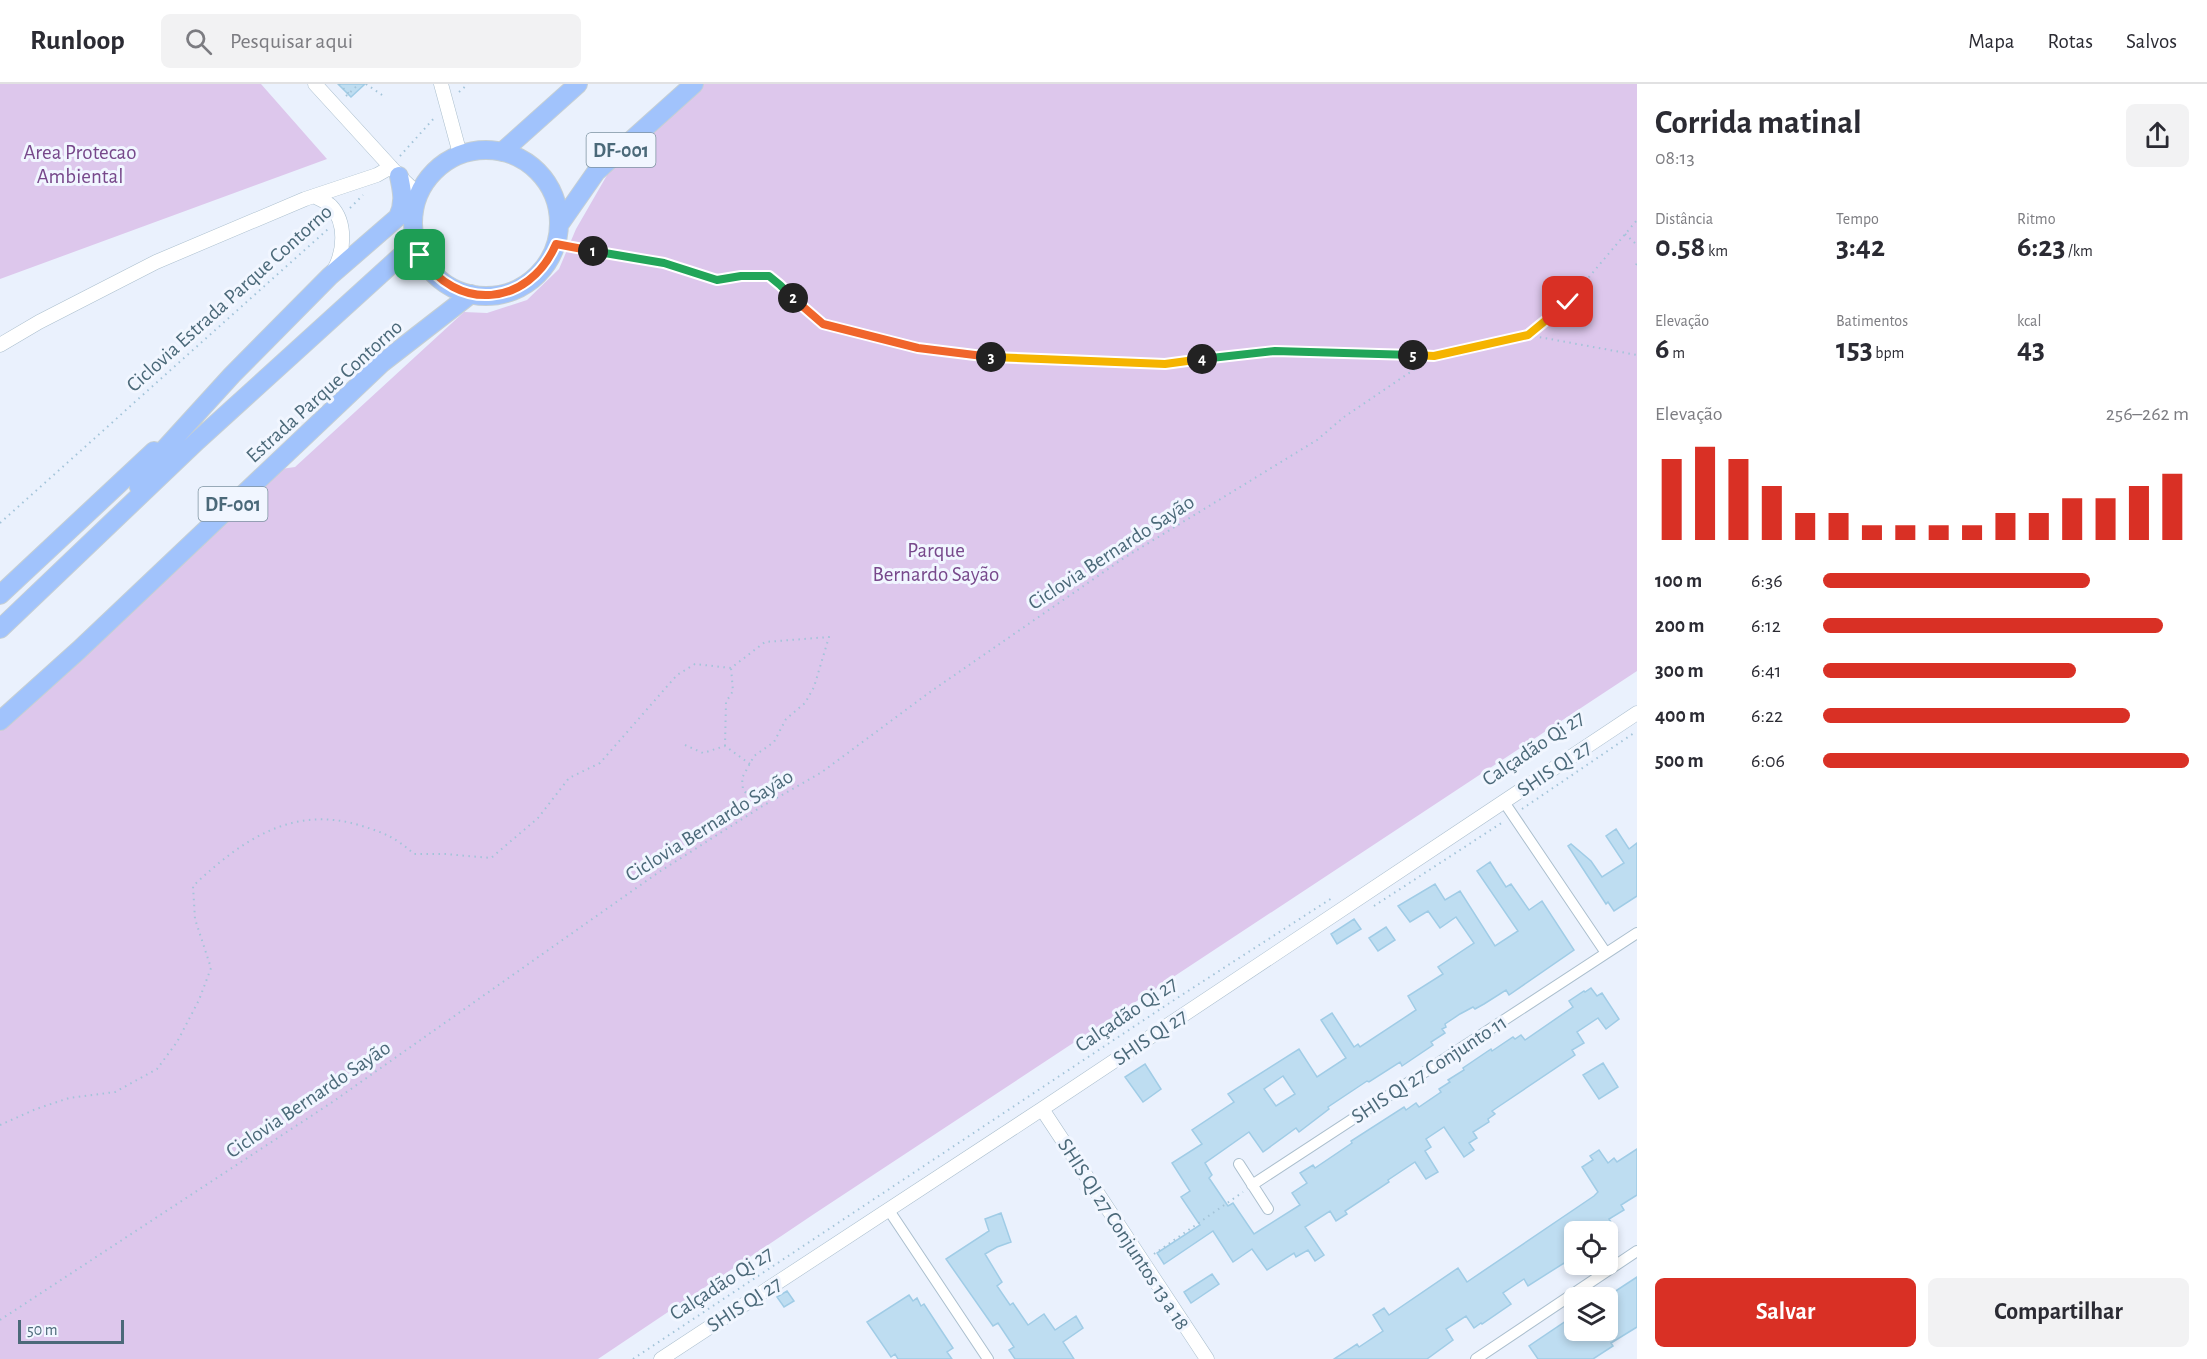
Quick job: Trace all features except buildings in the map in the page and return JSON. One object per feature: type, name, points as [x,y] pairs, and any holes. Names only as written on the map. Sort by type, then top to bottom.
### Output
[{"type":"main road","points":[[502,152],[579,84]]},
{"type":"main road","name":"DF-001","points":[[559,225],[596,172],[694,84]]},
{"type":"main road","name":"DF-001","points":[[473,151],[502,152],[526,162],[545,180],[556,202],[559,225],[556,244],[541,271],[530,281],[502,294],[471,294],[453,287],[427,267],[415,243],[412,223],[418,194],[435,170],[460,154],[473,151]]},
{"type":"main road","points":[[122,514],[160,454],[198,412],[330,276],[398,217],[404,195],[395,172]]},
{"type":"main road","points":[[0,629],[197,441],[415,243]]},
{"type":"main road","name":"Estrada Parque Contorno","points":[[0,722],[88,642],[382,363],[471,294]]},
{"type":"main road","points":[[0,595],[198,412]]},
{"type":"street","points":[[315,84],[418,194]]},
{"type":"street","points":[[441,84],[445,106],[460,154]]},
{"type":"street","points":[[0,345],[39,322],[156,262],[314,196],[376,175],[395,172]]},
{"type":"street","points":[[314,196],[331,206],[339,219],[342,251],[330,276]]},
{"type":"street","name":"SHIS QI 27","points":[[660,1359],[1042,1109],[1637,713]]},
{"type":"street","points":[[1504,802],[1606,953]]},
{"type":"street","name":"SHIS QI 27 Conjunto 11","points":[[1252,1185],[1637,933]]},
{"type":"street","name":"SHIS QI 27 Conjuntos 13 a 18","points":[[1042,1109],[1207,1359]]},
{"type":"street","points":[[1239,1164],[1268,1209]]},
{"type":"street","points":[[888,1209],[988,1359]]},
{"type":"street","points":[[1476,1359],[1637,1251]]},
{"type":"path","points":[[339,84],[349,94]]},
{"type":"path","points":[[345,97],[359,84]]},
{"type":"path","points":[[366,84],[382,95]]},
{"type":"path","points":[[395,172],[445,106],[468,84]]},
{"type":"path","name":"Ciclovia Estrada Parque Contorno","points":[[0,523],[339,219],[368,189]]},
{"type":"path","points":[[1528,335],[1568,302],[1637,220]]},
{"type":"path","points":[[1625,234],[1637,245]]},
{"type":"path","points":[[556,244],[664,263],[717,280],[741,276],[769,276],[823,324],[918,348],[980,357],[1165,364],[1275,351],[1434,356],[1528,335],[1637,355]]},
{"type":"path","name":"Ciclovia Bernardo Sayão","points":[[0,1320],[332,1103],[659,872],[761,807],[822,772],[930,692],[1124,558],[1317,440],[1344,417],[1434,356]]},
{"type":"path","points":[[0,1125],[69,1098],[115,1092],[157,1069],[177,1042],[199,1000],[211,968],[195,919],[193,886],[222,859],[270,830],[296,820],[342,819],[396,838],[414,854],[491,858],[538,818],[569,778],[600,763],[677,675],[695,663],[731,668],[765,642],[829,637],[814,687],[805,703],[786,719],[774,742],[754,756],[742,778],[743,790],[761,807]]},
{"type":"path","points":[[725,746],[726,702],[733,691],[731,668]]},
{"type":"path","points":[[1375,906],[1513,816],[1637,731]]},
{"type":"path","points":[[685,746],[703,753],[725,746]]},
{"type":"path","points":[[725,746],[750,764]]},
{"type":"path","name":"Calçadão Qi 27","points":[[633,1359],[1336,895]]},
{"type":"path","points":[[1150,1257],[1252,1185]]},
{"type":"green space","name":"Area Protecao Ambiental","points":[[0,84],[261,84],[327,159],[0,279]]},
{"type":"green space","name":"Parque Bernardo Sayão","points":[[704,84],[1637,84],[1637,671],[598,1359],[0,1359],[0,725],[267,471],[295,467],[464,312],[487,313],[527,300],[559,269],[576,229],[610,170]]},
{"type":"route","points":[[420,255],[427,267],[447,284],[471,294],[486,296],[502,294],[530,281],[541,271],[556,244],[664,263],[717,280],[741,276],[769,276],[823,324],[918,348],[980,357],[1165,364],[1275,351],[1434,356],[1528,335],[1568,302]]}]
